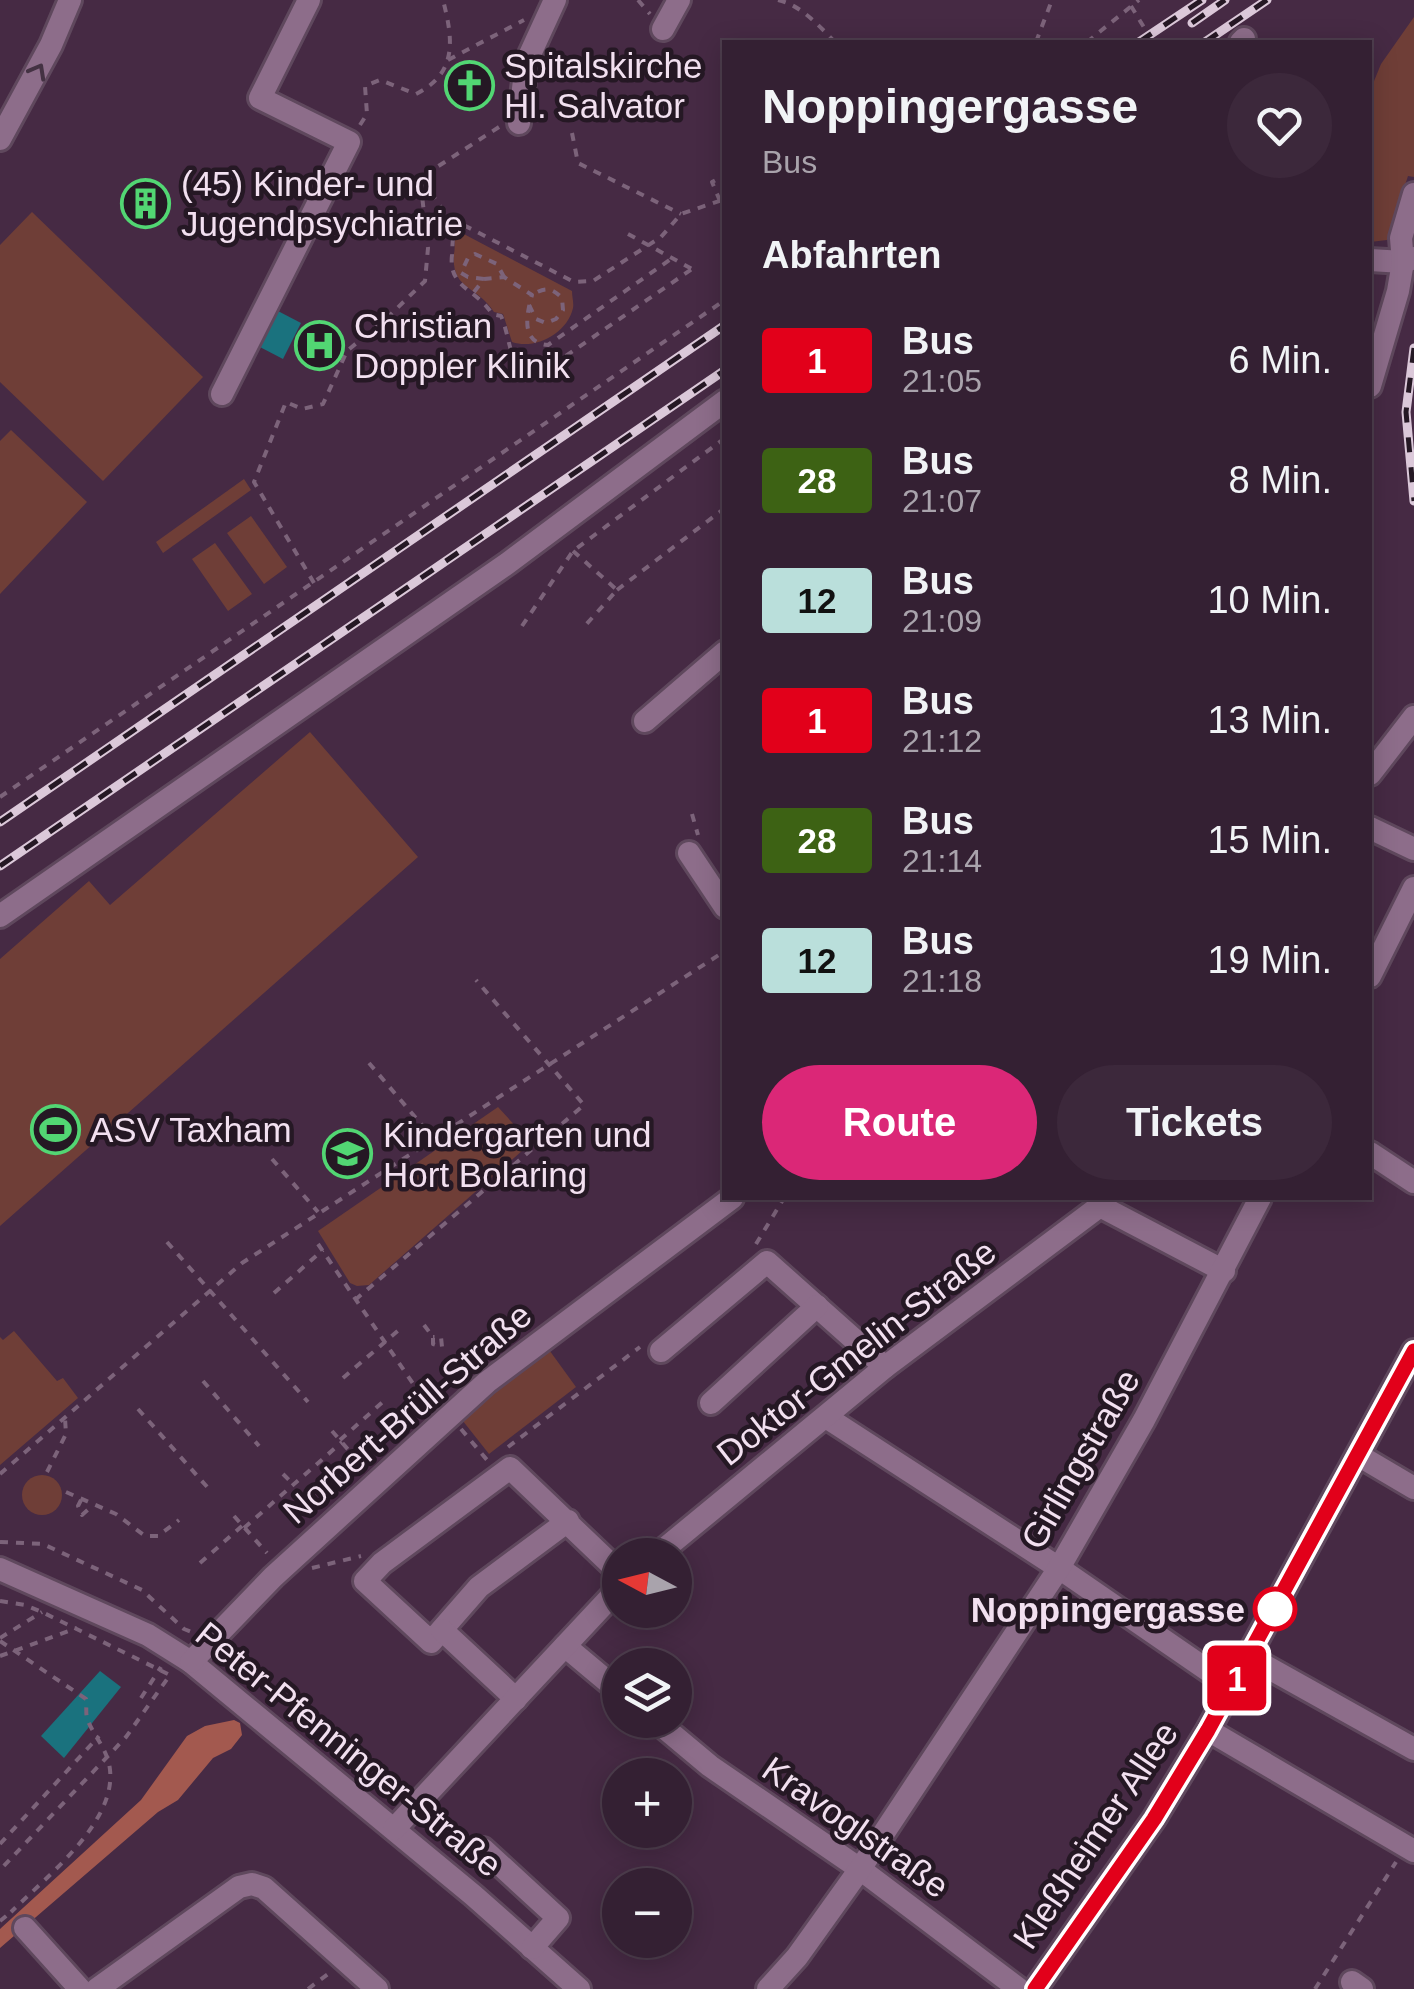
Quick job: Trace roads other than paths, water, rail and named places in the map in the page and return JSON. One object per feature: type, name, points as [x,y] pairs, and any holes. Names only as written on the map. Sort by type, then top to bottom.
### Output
[{"type":"street","points":[[0,138],[52,46],[70,0]]},
{"type":"street","points":[[222,394],[349,142],[260,98],[308,0]]},
{"type":"street","points":[[663,29],[679,0]]},
{"type":"street","points":[[519,118],[526,64],[554,3]]},
{"type":"street","points":[[1372,380],[1409,260],[1401,238],[1414,194]]},
{"type":"street","points":[[1372,260],[1409,260]]},
{"type":"street","points":[[0,916],[508,564],[722,404]]},
{"type":"street","points":[[644,721],[722,655]]},
{"type":"street","points":[[1372,771],[1414,717]]},
{"type":"street","points":[[1372,829],[1414,849]]},
{"type":"street","points":[[693,844],[722,900]]},
{"type":"street","points":[[1372,972],[1414,888]]},
{"type":"street","points":[[1372,1155],[1414,1182]]},
{"type":"street","name":"Norbert-Brüll-Straße","points":[[191,1662],[282,1569],[376,1482],[449,1424],[487,1382],[729,1200]]},
{"type":"street","name":"Girlingstraße","points":[[768,1989],[797,1957],[860,1869],[1059,1568],[1224,1271],[1259,1200]]},
{"type":"street","name":"Doktor-Gmelin-Straße","points":[[678,1538],[886,1367],[1102,1202],[1224,1271]]},
{"type":"street","points":[[653,1347],[759,1257],[886,1367]]},
{"type":"street","points":[[711,1403],[817,1306]]},
{"type":"street","name":"Kleßheimer Allee","points":[[1034,1989],[1154,1819],[1208,1730],[1414,1351]]},
{"type":"street","points":[[826,1417],[1059,1568],[1232,1687]]},
{"type":"street","points":[[1358,1455],[1414,1488]]},
{"type":"street","points":[[568,1521],[479,1587],[431,1642],[365,1581],[382,1563],[510,1468],[568,1521],[602,1555]]},
{"type":"street","name":"Peter-Pfenninger-Straße","points":[[0,1569],[148,1635],[191,1662],[394,1829],[579,1989]]},
{"type":"street","points":[[394,1829],[602,1606]]},
{"type":"street","points":[[442,1630],[516,1699]]},
{"type":"street","points":[[565,1646],[602,1677]]},
{"type":"street","points":[[1249,1657],[1414,1749]]},
{"type":"street","points":[[1208,1730],[1410,1848]]},
{"type":"street","name":"Kravoglstraße","points":[[676,1738],[710,1766],[860,1869],[1018,1989]]},
{"type":"street","points":[[483,1849],[558,1918],[532,1948]]},
{"type":"street","points":[[97,1989],[238,1887],[252,1884],[264,1888],[377,1989]]},
{"type":"street","points":[[18,1920],[80,1989]]},
{"type":"railway","points":[[1142,40],[1202,0]]},
{"type":"railway","points":[[1192,23],[1225,0]]},
{"type":"railway","points":[[1208,40],[1267,0]]},
{"type":"railway","points":[[0,822],[722,327]]},
{"type":"railway","points":[[1414,348],[1406,412],[1414,501]]},
{"type":"railway","points":[[0,866],[722,372]]},
{"type":"place","name":"Spitalskirche Hl. Salvator","points":[[469,85]]},
{"type":"place","name":"(45) Kinder- und Jugendpsychiatrie","points":[[146,203]]},
{"type":"place","name":"Christian Doppler Klinik","points":[[319,345]]},
{"type":"place","name":"ASV Taxham","points":[[55,1129]]},
{"type":"place","name":"Kindergarten und Hort Bolaring","points":[[348,1154]]},
{"type":"place","name":"Noppingergasse","points":[[1275,1609]]}]
